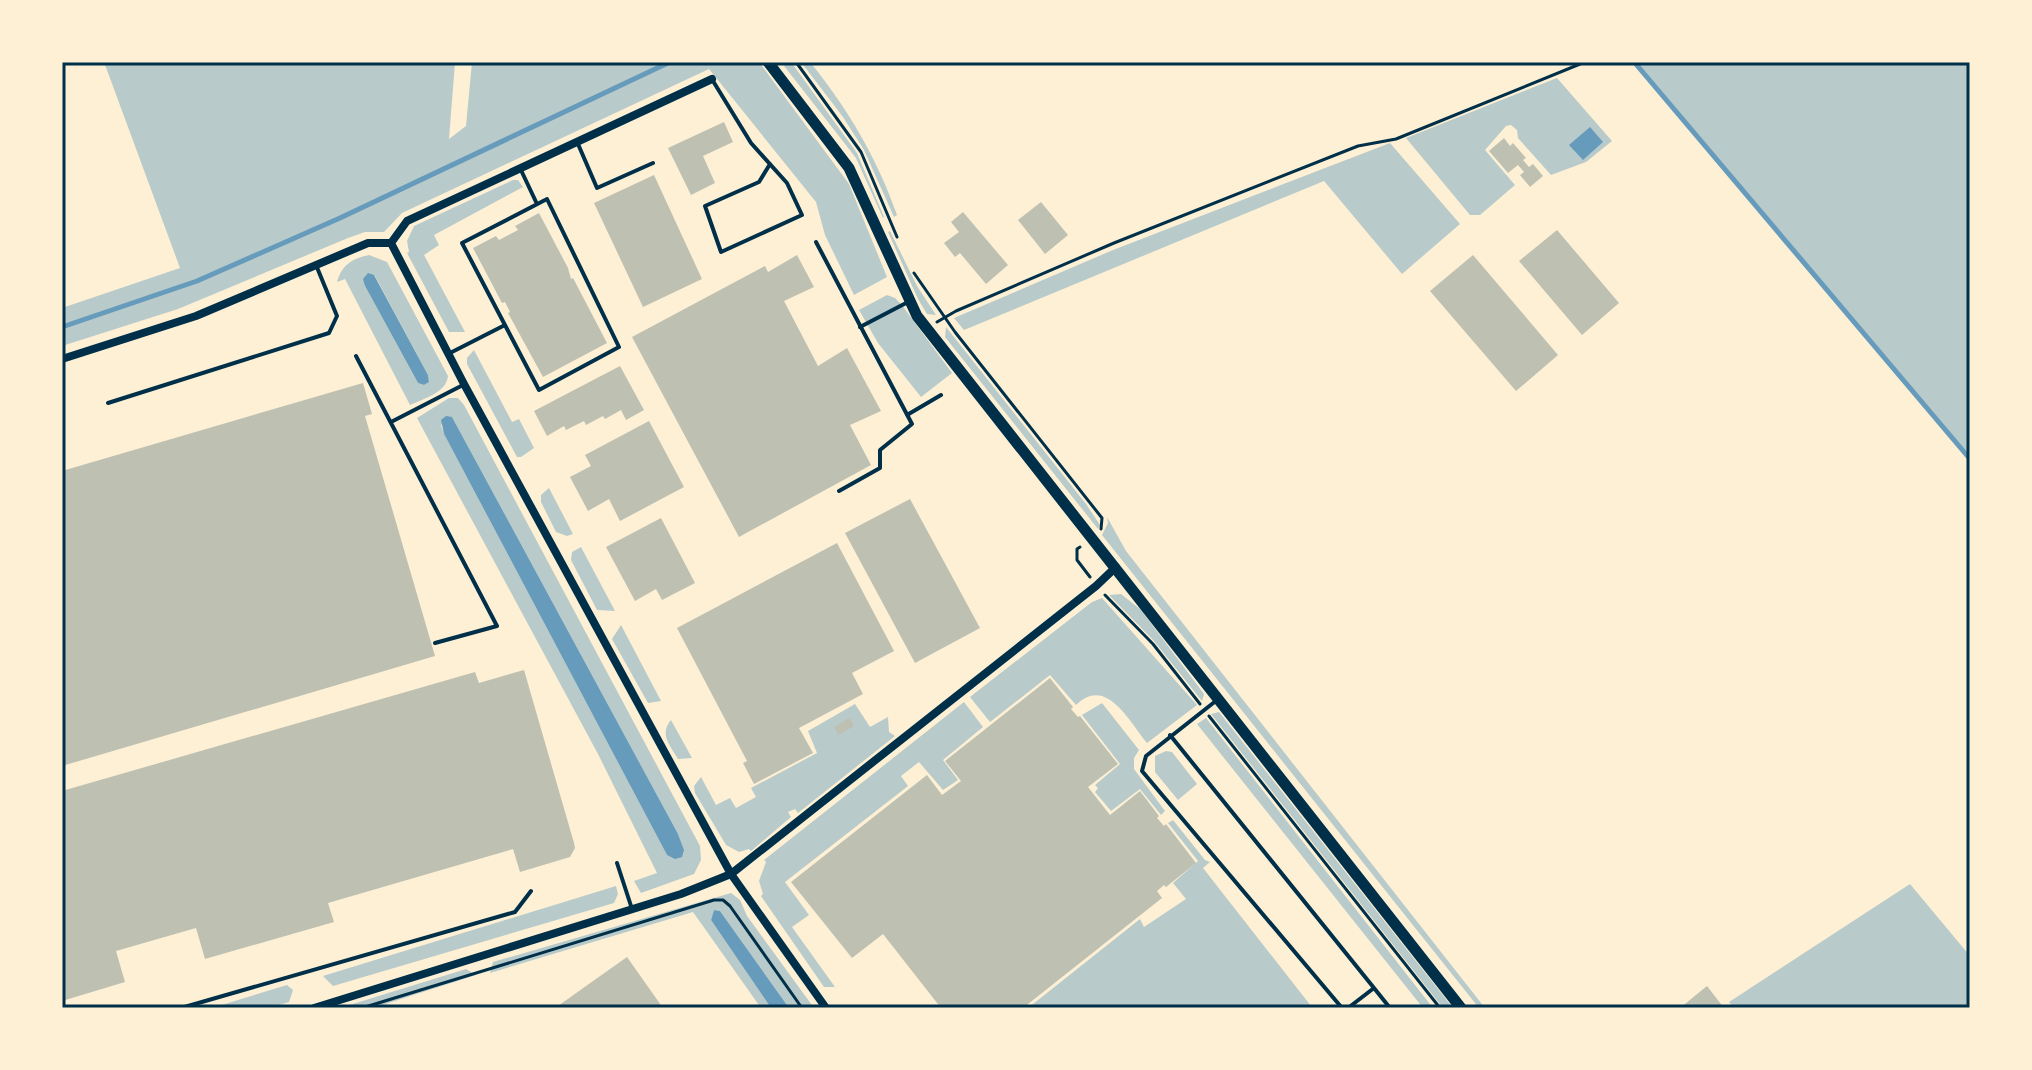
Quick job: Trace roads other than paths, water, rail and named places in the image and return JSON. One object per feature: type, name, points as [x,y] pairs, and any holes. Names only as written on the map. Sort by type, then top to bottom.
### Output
[{"type":"street","points":[[768,62],[849,168],[909,301],[927,329],[1461,1008]]},
{"type":"street","points":[[391,243],[407,221],[712,79]]},
{"type":"street","points":[[62,359],[196,316],[368,243],[391,243]]},
{"type":"street","points":[[391,243],[464,384],[731,874],[826,1008]]},
{"type":"street","points":[[314,1008],[681,894],[731,874],[1084,596],[1116,567]]},
{"type":"lane","points":[[712,79],[751,143],[770,164],[787,183],[802,215],[721,252],[705,206],[759,182],[770,164]]},
{"type":"lane","points":[[577,142],[597,188],[653,163]]},
{"type":"lane","points":[[520,168],[537,204]]},
{"type":"lane","points":[[547,199],[619,347],[539,390],[462,243],[537,204],[547,199]]},
{"type":"lane","points":[[816,242],[912,424],[880,450],[880,468],[839,491]]},
{"type":"lane","points":[[108,403],[329,333],[337,316],[316,264]]},
{"type":"lane","points":[[860,327],[909,301]]},
{"type":"lane","points":[[448,354],[505,325]]},
{"type":"lane","points":[[356,356],[497,626],[435,643]]},
{"type":"lane","points":[[391,422],[464,384]]},
{"type":"lane","points":[[907,415],[941,395]]},
{"type":"lane","points":[[1219,699],[1146,756],[1142,771],[1345,1008],[1374,988]]},
{"type":"lane","points":[[1170,735],[1390,1008]]},
{"type":"lane","points":[[617,863],[632,909]]},
{"type":"lane","points":[[181,1008],[515,912],[531,891]]},
{"type":"water","points":[[1590,127],[1603,142],[1583,160],[1569,145]]},
{"type":"water","points":[[368,273],[374,275],[428,375],[429,382],[424,385],[418,383],[365,286],[363,279]]},
{"type":"water","points":[[446,416],[452,417],[677,832],[684,850],[682,857],[675,859],[667,855],[444,434],[441,420]]},
{"type":"water","points":[[714,910],[720,911],[789,1008],[771,1008],[711,920]]},
{"type":"waterway","points":[[62,327],[197,281],[340,218],[670,62]]},
{"type":"waterway","points":[[1635,63],[1970,459]]}]
